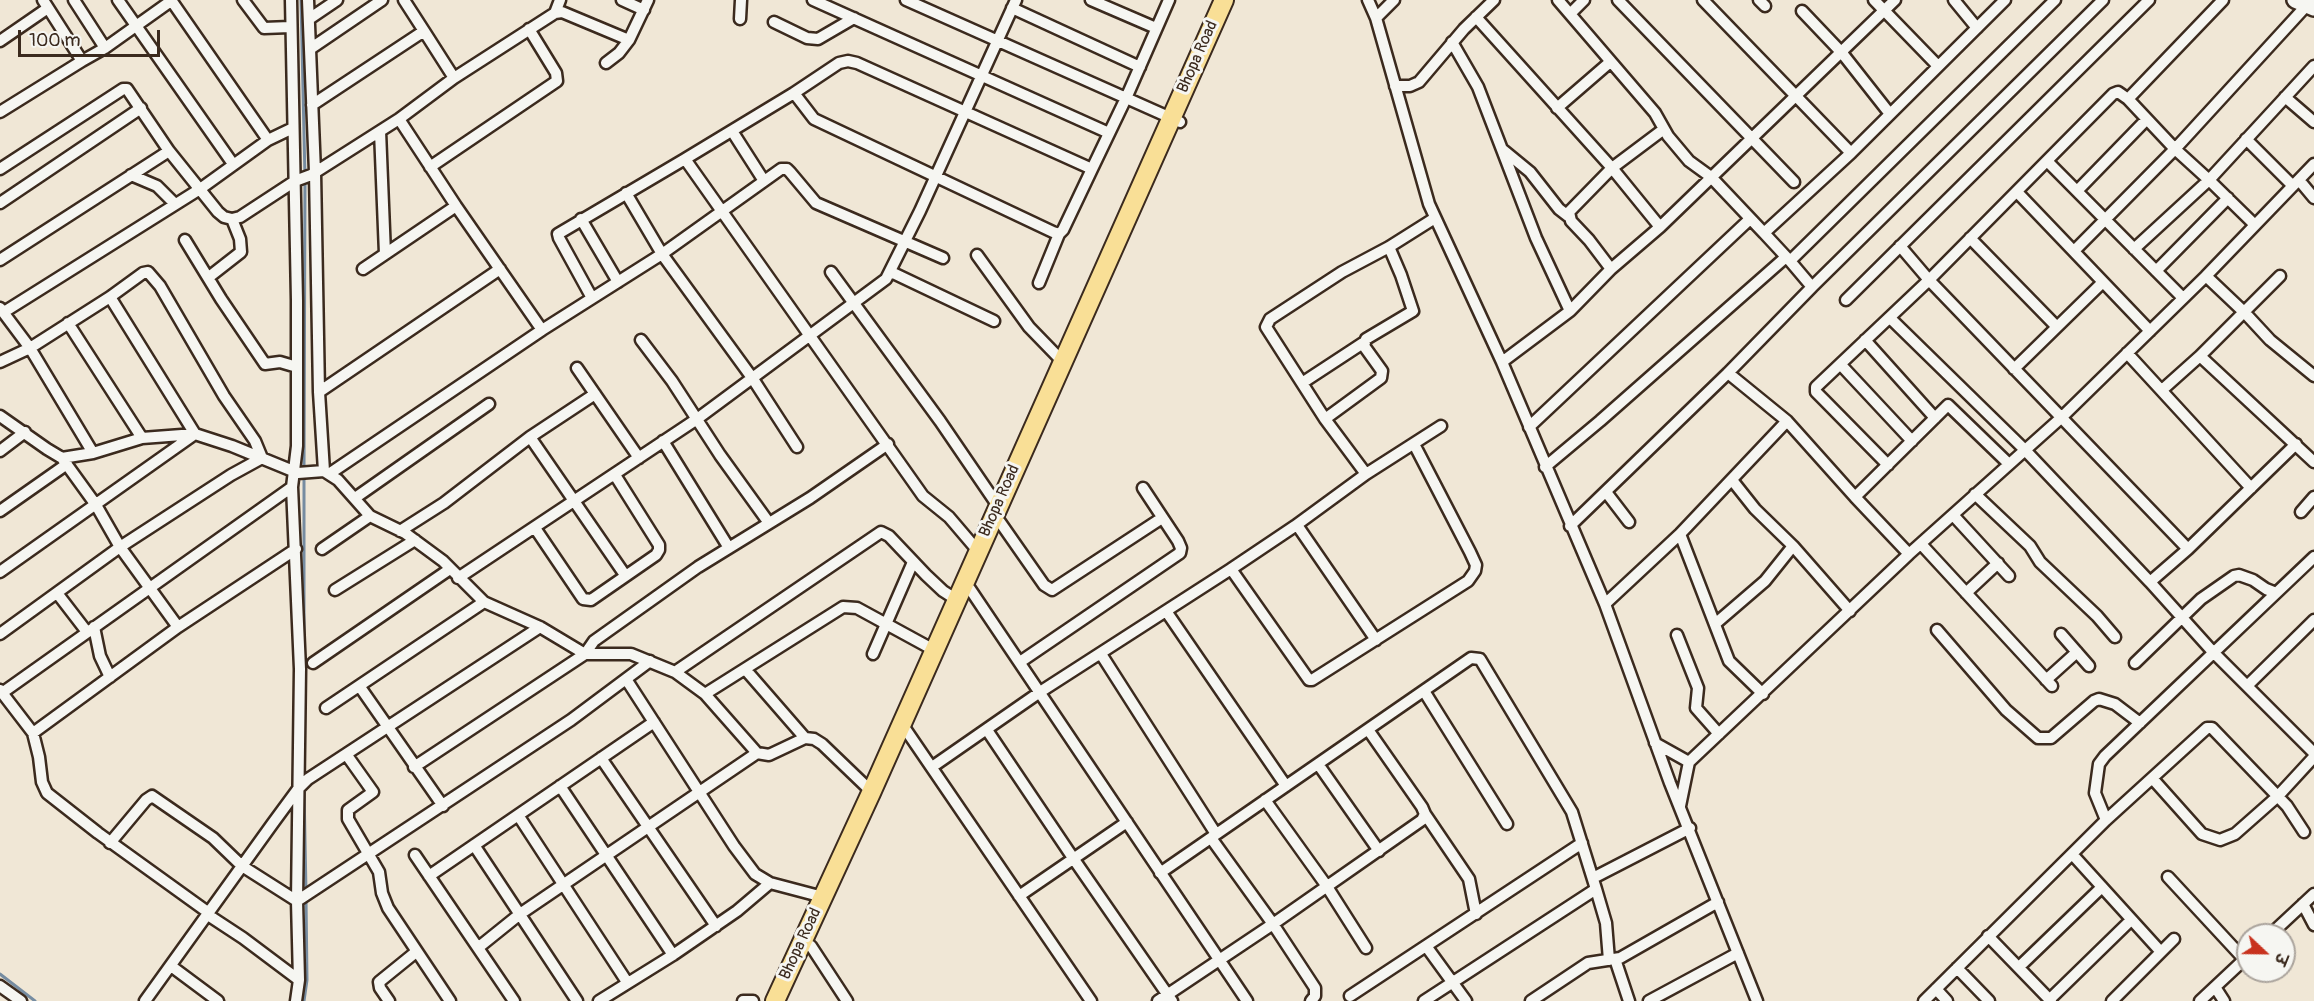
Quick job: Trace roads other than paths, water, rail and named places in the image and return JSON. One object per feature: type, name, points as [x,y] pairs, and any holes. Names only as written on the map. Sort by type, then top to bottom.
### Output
[{"type":"main road","name":"Bhopa Road","points":[[775,1001],[823,897],[906,730],[963,595],[1175,120],[1224,0]]},
{"type":"main road","name":"Bhopa Road","points":[[786,1001],[934,650],[963,595],[978,550],[999,514],[1062,361],[1233,0]]},
{"type":"street","points":[[74,0],[105,48]]},
{"type":"street","points":[[118,0],[233,164]]},
{"type":"street","points":[[0,112],[105,48],[171,0],[268,140]]},
{"type":"street","points":[[243,0],[264,28],[290,27]]},
{"type":"street","points":[[291,0],[293,128],[305,177],[326,472],[355,498],[370,516],[415,540],[450,569],[484,602],[540,627],[585,654],[620,652],[675,672],[705,694],[757,753],[768,755],[805,738],[814,739],[874,794]]},
{"type":"street","points":[[299,980],[52,798],[44,789],[33,733],[1,691],[292,487],[301,472],[297,446],[297,367],[305,177],[312,105],[308,0]]},
{"type":"street","points":[[309,19],[337,0]]},
{"type":"street","points":[[310,49],[382,0]]},
{"type":"street","points":[[404,0],[454,78]]},
{"type":"street","points":[[606,63],[619,53],[629,40],[646,5],[622,0]]},
{"type":"street","points":[[740,19],[741,0]]},
{"type":"street","points":[[813,0],[1109,133]]},
{"type":"street","points":[[906,0],[997,42],[1126,96],[1175,120]]},
{"type":"street","points":[[1091,0],[1156,28]]},
{"type":"street","points":[[1039,283],[1059,234],[1109,133],[1169,0]]},
{"type":"street","points":[[1368,0],[1376,18],[1435,218],[1502,362],[1605,604],[1655,743],[1738,953],[1753,999]]},
{"type":"street","points":[[1376,18],[1394,0]]},
{"type":"street","points":[[1395,86],[1410,86],[1419,82],[1452,42],[1494,0]]},
{"type":"street","points":[[1558,0],[1654,113],[1672,142],[1689,161],[1711,177],[1812,287]]},
{"type":"street","points":[[1570,14],[1584,0]]},
{"type":"street","points":[[1618,0],[1794,182]]},
{"type":"street","points":[[1703,0],[1851,153]]},
{"type":"street","points":[[1874,0],[1938,66]]},
{"type":"street","points":[[1502,362],[1570,311],[1611,269],[1659,227],[1842,53],[1894,0]]},
{"type":"street","points":[[1954,0],[1977,28]]},
{"type":"street","points":[[1764,233],[1851,153],[2005,0]]},
{"type":"street","points":[[1545,467],[1788,259],[2055,0]]},
{"type":"street","points":[[1570,526],[1728,373],[2103,0]]},
{"type":"street","points":[[1846,300],[2149,0]]},
{"type":"street","points":[[2128,99],[2223,0]]},
{"type":"street","points":[[0,41],[45,4],[82,61]]},
{"type":"street","points":[[0,169],[123,89],[129,90],[169,151],[218,212],[232,219],[240,217],[399,119],[454,78],[529,29],[557,4],[562,12],[629,40]]},
{"type":"street","points":[[458,578],[698,419],[880,286],[891,272],[1014,4],[1140,67]]},
{"type":"street","points":[[2074,251],[2175,149],[2305,4]]},
{"type":"street","points":[[1802,11],[1842,53],[1890,114]]},
{"type":"street","points":[[1476,17],[1612,168],[1659,227]]},
{"type":"street","points":[[774,22],[807,38],[818,39],[854,18]]},
{"type":"street","points":[[430,167],[557,81],[556,73],[529,29]]},
{"type":"street","points":[[312,105],[424,31]]},
{"type":"street","points":[[1452,42],[1474,78],[1536,238],[1570,311]]},
{"type":"street","points":[[592,298],[559,238],[561,231],[732,131],[838,63],[848,61],[881,73],[1092,169]]},
{"type":"street","points":[[1557,108],[1610,63]]},
{"type":"street","points":[[2134,249],[2209,180],[2314,66]]},
{"type":"street","points":[[1888,465],[1816,392],[1818,385],[1929,280],[2113,94],[2120,92],[2128,99],[2175,149],[2255,225]]},
{"type":"street","points":[[794,93],[814,119],[1059,234]]},
{"type":"street","points":[[2285,96],[2314,122]]},
{"type":"street","points":[[0,203],[141,108]]},
{"type":"street","points":[[399,119],[542,330]]},
{"type":"street","points":[[2077,191],[2146,120]]},
{"type":"street","points":[[93,453],[30,348],[2,310],[200,189],[268,140],[293,128]]},
{"type":"street","points":[[1568,216],[1583,196],[1612,168],[1664,129]]},
{"type":"street","points":[[380,131],[384,254]]},
{"type":"street","points":[[732,131],[764,181]]},
{"type":"street","points":[[2246,139],[2314,198]]},
{"type":"street","points":[[1502,149],[1526,167],[1611,269]]},
{"type":"street","points":[[0,260],[169,151]]},
{"type":"street","points":[[685,159],[923,496],[949,517],[978,550]]},
{"type":"street","points":[[2047,161],[2183,298]]},
{"type":"street","points":[[1680,806],[1689,762],[1909,554],[2062,417],[2206,276],[2314,164]]},
{"type":"street","points":[[0,511],[64,461],[142,438],[195,434],[301,472],[326,472],[662,254],[781,169],[787,169],[816,203],[944,258]]},
{"type":"street","points":[[131,175],[158,186],[176,204]]},
{"type":"street","points":[[2017,192],[2150,330]]},
{"type":"street","points":[[626,193],[662,254],[753,379],[797,447]]},
{"type":"street","points":[[2156,272],[2228,198]]},
{"type":"street","points":[[363,269],[456,206]]},
{"type":"street","points":[[1366,474],[1325,419],[1268,331],[1266,324],[1270,319],[1342,272],[1389,247],[1435,218]]},
{"type":"street","points":[[209,277],[241,252],[240,239],[232,219]]},
{"type":"street","points":[[581,219],[618,282]]},
{"type":"street","points":[[1529,427],[1750,219]]},
{"type":"street","points":[[1970,238],[2057,327]]},
{"type":"street","points":[[185,240],[265,364],[280,362],[297,367]]},
{"type":"street","points":[[1900,246],[1929,280],[2188,549]]},
{"type":"street","points":[[1302,383],[1366,339],[1413,311],[1389,247]]},
{"type":"street","points":[[977,255],[1029,327],[1062,361]]},
{"type":"street","points":[[319,392],[500,268]]},
{"type":"street","points":[[831,272],[940,421],[1044,585],[1052,590],[1162,518]]},
{"type":"street","points":[[891,272],[994,321]]},
{"type":"street","points":[[0,362],[30,348],[143,273],[150,273],[160,286],[224,396],[255,441],[262,458]]},
{"type":"street","points":[[2206,276],[2246,313],[2270,340],[2314,376]]},
{"type":"street","points":[[2162,390],[2246,313],[2280,276]]},
{"type":"street","points":[[2014,369],[2103,282]]},
{"type":"street","points":[[110,297],[195,434]]},
{"type":"street","points":[[1890,318],[2024,450],[2150,582],[2213,652],[2314,755],[2278,796],[2235,834],[2226,839],[2216,840],[2202,834],[2152,778]]},
{"type":"street","points":[[68,323],[142,438]]},
{"type":"street","points":[[641,340],[769,523]]},
{"type":"street","points":[[1865,340],[1935,418]]},
{"type":"street","points":[[1325,419],[1381,378],[1382,371],[1363,343]]},
{"type":"street","points":[[2127,353],[2250,488]]},
{"type":"street","points":[[2200,356],[2314,462]]},
{"type":"street","points":[[1841,365],[1912,441]]},
{"type":"street","points":[[577,368],[639,458]]},
{"type":"street","points":[[1728,373],[1787,421],[1909,554]]},
{"type":"street","points":[[400,531],[444,503],[530,437],[595,394]]},
{"type":"street","points":[[355,498],[489,404]]},
{"type":"street","points":[[1855,497],[1948,405],[2008,464]]},
{"type":"street","points":[[0,416],[64,461],[96,505],[120,547],[178,627]]},
{"type":"street","points":[[1605,604],[1680,534],[1787,421]]},
{"type":"street","points":[[932,767],[1040,692],[1231,569],[1297,525],[1366,474],[1441,426]]},
{"type":"street","points":[[0,451],[25,432]]},
{"type":"street","points":[[0,572],[195,434]]},
{"type":"street","points":[[530,437],[625,575]]},
{"type":"street","points":[[663,441],[729,548]]},
{"type":"street","points":[[414,766],[585,654],[600,637],[729,548],[810,498],[888,444]]},
{"type":"street","points":[[1231,569],[1309,680],[1468,581],[1476,565],[1414,444]]},
{"type":"street","points":[[2150,582],[2188,549],[2296,444]]},
{"type":"street","points":[[0,634],[120,547],[231,475],[262,458]]},
{"type":"street","points":[[536,528],[585,600],[591,600],[656,555],[659,545],[615,475]]},
{"type":"street","points":[[1732,480],[1755,509],[1793,546],[1850,611]]},
{"type":"street","points":[[292,487],[303,785],[302,897],[296,1001]]},
{"type":"street","points":[[1020,662],[1180,553],[1181,548],[1178,541],[1143,488]]},
{"type":"street","points":[[1606,492],[1629,522]]},
{"type":"street","points":[[1975,494],[2030,546],[2040,562],[2092,611],[2115,637]]},
{"type":"street","points":[[2301,512],[2314,497]]},
{"type":"street","points":[[1953,515],[2009,576]]},
{"type":"street","points":[[322,549],[370,516]]},
{"type":"street","points":[[1297,525],[1376,640]]},
{"type":"street","points":[[675,672],[881,532],[889,536],[942,591],[963,595],[1020,662],[1247,1001]]},
{"type":"street","points":[[1680,534],[1731,665],[1763,694]]},
{"type":"street","points":[[335,590],[415,540]]},
{"type":"street","points":[[1921,544],[2049,683],[2077,652]]},
{"type":"street","points":[[1715,624],[1765,581],[1793,546]]},
{"type":"street","points":[[33,733],[178,627],[296,549]]},
{"type":"street","points":[[2106,820],[2095,793],[2099,764],[2105,756],[2314,557]]},
{"type":"street","points":[[873,654],[913,562]]},
{"type":"street","points":[[1966,593],[1998,563]]},
{"type":"street","points":[[314,663],[450,569]]},
{"type":"street","points":[[2135,663],[2206,595],[2236,575],[2253,580],[2276,593]]},
{"type":"street","points":[[57,593],[90,630],[110,677]]},
{"type":"street","points":[[326,708],[484,602]]},
{"type":"street","points":[[705,694],[843,607],[857,608],[934,650]]},
{"type":"street","points":[[1166,611],[1286,786]]},
{"type":"street","points":[[2247,686],[2314,620]]},
{"type":"street","points":[[145,1001],[303,785],[346,754],[540,627]]},
{"type":"street","points":[[1937,630],[2006,710],[2038,738],[2051,738],[2099,699],[2115,704],[2140,723]]},
{"type":"street","points":[[2061,634],[2089,666]]},
{"type":"street","points":[[1677,635],[1698,688],[1696,708],[1719,734]]},
{"type":"street","points":[[1101,654],[1214,836],[1314,988],[1315,996],[1311,1001]]},
{"type":"street","points":[[1160,873],[1471,658],[1480,659],[1572,812],[1606,923],[1612,959],[1629,1001]]},
{"type":"street","points":[[302,897],[571,720],[650,661]]},
{"type":"street","points":[[745,669],[805,738]]},
{"type":"street","points":[[626,679],[755,874],[770,883],[823,897]]},
{"type":"street","points":[[360,687],[442,806]]},
{"type":"street","points":[[1424,691],[1507,824]]},
{"type":"street","points":[[429,876],[654,722]]},
{"type":"street","points":[[1924,1001],[2106,820],[2209,727],[2278,796],[2293,813],[2304,832]]},
{"type":"street","points":[[906,730],[1091,1001]]},
{"type":"street","points":[[987,730],[1170,998]]},
{"type":"street","points":[[1369,730],[1469,879],[1476,914]]},
{"type":"street","points":[[1655,743],[1689,762]]},
{"type":"street","points":[[479,947],[520,915],[757,753]]},
{"type":"street","points":[[346,754],[373,792],[346,812],[379,872],[384,900],[450,1001]]},
{"type":"street","points":[[601,758],[716,926]]},
{"type":"street","points":[[1318,764],[1379,851]]},
{"type":"street","points":[[560,786],[673,955]]},
{"type":"street","points":[[111,843],[146,800],[152,796],[213,838],[242,866],[302,897]]},
{"type":"street","points":[[1265,800],[1326,885],[1366,948]]},
{"type":"street","points":[[1158,1001],[1170,998],[1219,960],[1326,885],[1413,828],[1425,814]]},
{"type":"street","points":[[518,815],[627,982]]},
{"type":"street","points":[[1019,896],[1127,822]]},
{"type":"street","points":[[1424,1001],[1594,883],[1689,828]]},
{"type":"street","points":[[1350,996],[1582,843]]},
{"type":"street","points":[[474,845],[577,1001]]},
{"type":"street","points":[[2072,854],[2161,952]]},
{"type":"street","points":[[415,855],[514,1001]]},
{"type":"street","points":[[2168,877],[2236,947]]},
{"type":"street","points":[[598,1001],[716,926],[770,883]]},
{"type":"street","points":[[2019,967],[2102,887]]},
{"type":"street","points":[[2283,923],[2314,894]]},
{"type":"street","points":[[1531,1001],[1588,963],[1612,959],[1631,952],[1718,902]]},
{"type":"street","points":[[2303,904],[2314,925]]},
{"type":"street","points":[[1988,936],[2050,1000],[2131,920]]},
{"type":"street","points":[[2118,999],[2174,939]]},
{"type":"street","points":[[811,946],[847,1001]]},
{"type":"street","points":[[1426,946],[1466,1001]]},
{"type":"street","points":[[387,1000],[379,982],[416,952]]},
{"type":"street","points":[[1649,1001],[1738,953]]},
{"type":"street","points":[[171,966],[218,1001]]},
{"type":"street","points":[[2200,1001],[2236,967]]},
{"type":"street","points":[[1957,968],[1989,1001]]},
{"type":"street","points":[[0,986],[21,1001]]},
{"type":"street","points":[[2215,987],[2224,1001]]},
{"type":"street","points":[[1936,989],[1947,1001]]},
{"type":"street","points":[[742,1001],[753,1001]]},
{"type":"waterway","points":[[301,0],[305,178],[304,469]]},
{"type":"waterway","points":[[304,476],[304,640]]},
{"type":"waterway","points":[[304,752],[304,778]]},
{"type":"waterway","points":[[304,788],[306,892]]},
{"type":"waterway","points":[[304,1001],[307,980],[306,899]]},
{"type":"waterway","points":[[0,974],[35,1001]]}]
